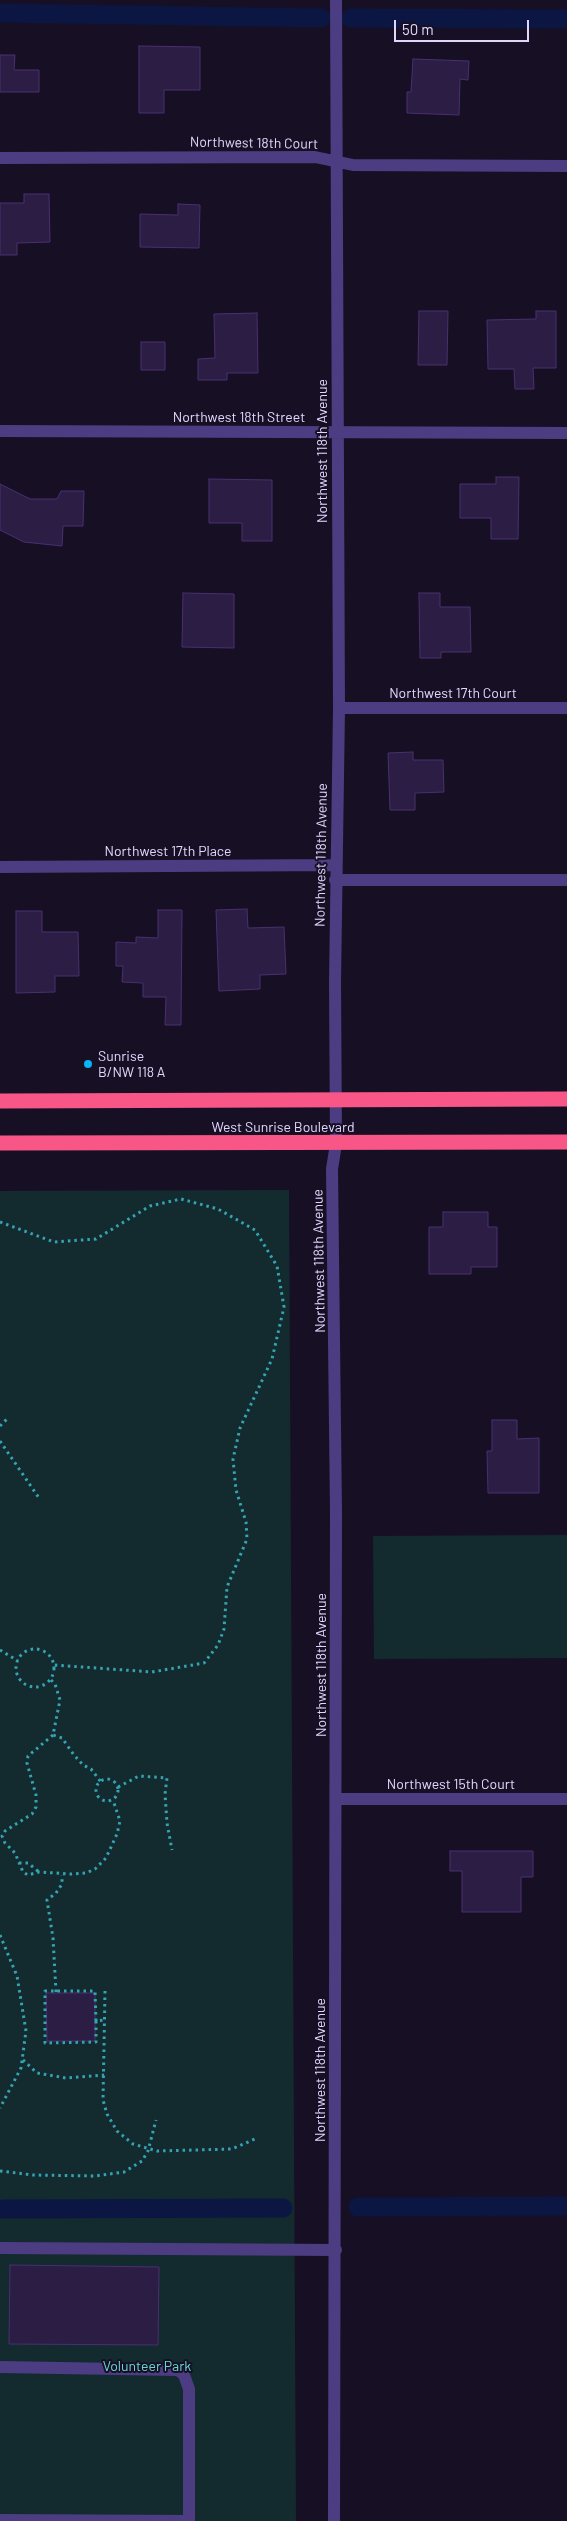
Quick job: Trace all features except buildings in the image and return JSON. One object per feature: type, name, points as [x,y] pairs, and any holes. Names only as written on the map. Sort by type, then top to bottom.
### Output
[{"type":"highway","name":"West Sunrise Boulevard","points":[[0,1100],[567,1099]]},
{"type":"highway","name":"West Sunrise Boulevard","points":[[0,1143],[336,1144],[567,1142]]},
{"type":"street","name":"Northwest 118th Avenue","points":[[334,2521],[336,2250],[336,1370],[332,1169],[336,1144],[336,865],[339,708],[336,432],[336,0]]},
{"type":"street","name":"Northwest 18th Court","points":[[0,158],[315,157],[353,165],[567,166]]},
{"type":"street","name":"Northwest 18th Street","points":[[0,431],[567,433]]},
{"type":"street","name":"Northwest 17th Court","points":[[339,708],[567,708]]},
{"type":"street","name":"Northwest 17th Place","points":[[0,867],[336,865]]},
{"type":"street","points":[[336,880],[567,880]]},
{"type":"street","name":"Northwest 15th Court","points":[[336,1799],[567,1799]]},
{"type":"street","points":[[0,2248],[336,2250]]},
{"type":"street","points":[[0,2367],[178,2370],[184,2375],[190,2389],[189,2521],[0,2520]]},
{"type":"path","points":[[0,1222],[54,1242],[96,1239],[150,1206],[181,1199],[218,1209],[255,1230],[277,1266],[284,1307],[272,1359],[240,1428],[233,1459],[236,1490],[246,1522],[247,1539],[228,1586],[224,1629],[218,1645],[204,1663],[152,1672],[54,1665]]},
{"type":"path","points":[[0,1426],[7,1419]]},
{"type":"path","points":[[0,1442],[39,1498]]},
{"type":"path","points":[[0,1650],[18,1661]]},
{"type":"path","points":[[40,1650],[49,1655],[54,1665],[51,1680],[46,1684],[35,1687],[23,1683],[17,1673],[18,1661],[24,1652],[40,1650]]},
{"type":"path","points":[[51,1680],[55,1684],[60,1700],[53,1734],[28,1756],[27,1763],[36,1795],[36,1807],[32,1814],[5,1831],[2,1836],[5,1843],[15,1853],[23,1872],[28,1875],[39,1872],[62,1874],[86,1873],[96,1869],[106,1858],[113,1846],[120,1821],[113,1800]]},
{"type":"path","points":[[53,1734],[62,1738],[78,1760],[91,1769],[101,1782]]},
{"type":"path","points":[[118,1787],[139,1776],[167,1778],[165,1794],[167,1824],[172,1850]]},
{"type":"path","points":[[110,1780],[118,1787],[118,1794],[113,1800],[105,1801],[99,1798],[97,1787],[101,1782],[110,1780]]},
{"type":"path","points":[[19,1864],[28,1863],[39,1872]]},
{"type":"path","points":[[56,1992],[53,1938],[47,1900],[59,1889],[62,1874]]},
{"type":"path","points":[[0,1935],[17,1976],[26,2031],[21,2068],[0,2108]]},
{"type":"path","points":[[45,1991],[96,1991],[96,2021],[96,2042],[45,2043],[45,1991]]},
{"type":"path","points":[[105,1991],[103,2100],[107,2114],[117,2131],[134,2144],[157,2150],[232,2149],[255,2139]]},
{"type":"path","points":[[96,2021],[104,2020]]},
{"type":"path","points":[[22,2059],[37,2073],[66,2078],[104,2075]]},
{"type":"path","points":[[0,2171],[33,2175],[86,2176],[124,2172],[142,2161],[149,2148],[156,2120]]},
{"type":"green space","name":"Volunteer Park","points":[[289,1190],[296,2521],[0,2521],[0,1191]]},
{"type":"green space","points":[[567,1535],[567,1658],[374,1659],[373,1536]]},
{"type":"waterway","points":[[0,13],[321,18]]},
{"type":"waterway","points":[[351,18],[567,19]]},
{"type":"waterway","points":[[358,2207],[567,2206]]},
{"type":"waterway","points":[[3,2209],[283,2208]]},
{"type":"place","name":"Sunrise B/NW 118 A","points":[[88,1064]]}]
